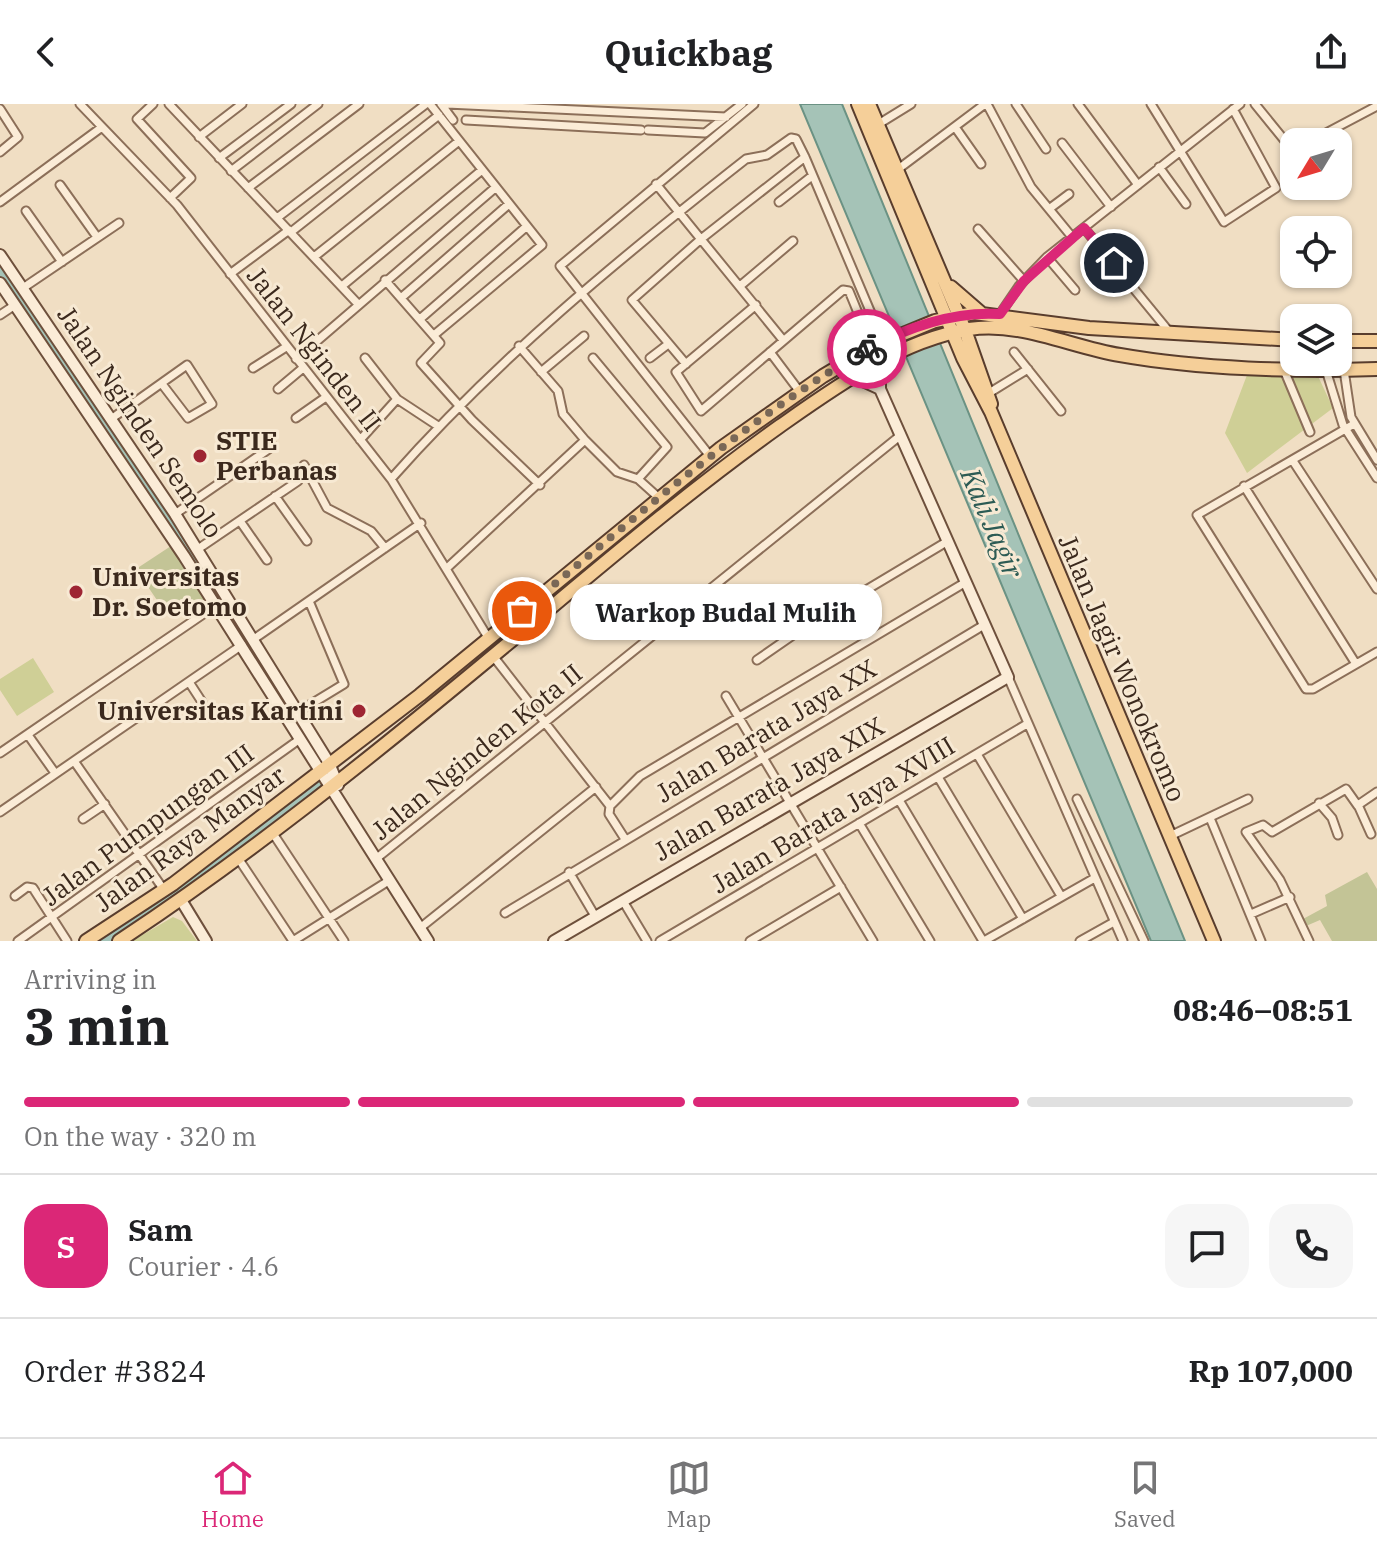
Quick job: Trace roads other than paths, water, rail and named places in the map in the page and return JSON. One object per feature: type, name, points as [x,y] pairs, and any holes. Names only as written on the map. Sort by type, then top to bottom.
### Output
[{"type":"main road","points":[[858,104],[952,333]]},
{"type":"main road","points":[[869,104],[939,271],[947,318]]},
{"type":"main road","name":"Jalan Nginden Semolo","points":[[0,255],[120,445],[215,606],[256,638],[298,712],[327,776]]},
{"type":"main road","points":[[939,271],[959,298],[981,313]]},
{"type":"main road","name":"Jalan Nginden Semolo","points":[[0,283],[111,419],[120,445],[175,514],[198,549],[242,645],[300,739],[327,776]]},
{"type":"main road","points":[[327,776],[420,695],[710,456],[800,392],[887,339],[947,318],[981,313],[1000,314],[1137,344],[1280,368]]},
{"type":"main road","points":[[327,776],[430,708],[629,542],[732,461],[852,376],[880,362],[952,333],[999,329],[1137,344],[1171,334],[1280,339]]},
{"type":"main road","points":[[975,357],[982,340],[999,329]]},
{"type":"main road","name":"Jalan Jagir Wonokromo","points":[[952,333],[975,357],[989,393],[991,412]]},
{"type":"main road","name":"Jalan Jagir Wonokromo","points":[[952,333],[991,412],[1214,941]]},
{"type":"main road","points":[[1352,341],[1377,341]]},
{"type":"main road","points":[[880,362],[880,389],[1008,677]]},
{"type":"main road","points":[[1352,370],[1377,369]]},
{"type":"main road","points":[[852,376],[880,389]]},
{"type":"main road","points":[[619,531],[629,542]]},
{"type":"main road","name":"Jalan Barata Jaya XIX","points":[[554,941],[1008,677]]},
{"type":"main road","points":[[420,695],[430,708]]},
{"type":"main road","points":[[327,776],[428,941]]},
{"type":"main road","name":"Jalan Raya Manyar","points":[[119,941],[238,858],[248,840],[272,832],[327,776]]},
{"type":"main road","name":"Jalan Raya Manyar","points":[[86,941],[248,840],[327,776]]},
{"type":"main road","name":"Jalan Raya Manyar","points":[[181,900],[206,941]]},
{"type":"street","name":"Jalan Nginden II","points":[[80,104],[170,198],[391,479],[421,523],[489,639]]},
{"type":"street","points":[[153,104],[137,119],[191,176],[170,198]]},
{"type":"street","points":[[199,137],[242,104]]},
{"type":"street","points":[[219,158],[291,104]]},
{"type":"street","points":[[231,171],[318,104]]},
{"type":"street","points":[[248,188],[359,104]]},
{"type":"street","points":[[277,218],[428,104],[439,115],[457,121],[705,133],[742,104]]},
{"type":"street","points":[[444,104],[726,117]]},
{"type":"street","points":[[434,335],[542,245],[459,141],[457,121],[444,104]]},
{"type":"street","points":[[710,456],[560,266],[754,104]]},
{"type":"street","points":[[877,125],[911,104]]},
{"type":"street","points":[[897,170],[986,104],[1031,187],[1072,237]]},
{"type":"street","points":[[1016,104],[1046,149]]},
{"type":"street","points":[[1078,104],[1138,185]]},
{"type":"street","points":[[1000,314],[1024,281],[1047,257],[1111,207],[1159,167],[1179,151],[1236,106],[1276,188],[1225,222],[1179,151],[1151,104]]},
{"type":"street","points":[[1255,104],[1280,135]]},
{"type":"street","points":[[171,105],[358,304]]},
{"type":"street","points":[[1337,128],[1377,106]]},
{"type":"street","points":[[0,109],[18,137],[0,152]]},
{"type":"street","points":[[658,131],[659,114]]},
{"type":"street","points":[[230,274],[439,115]]},
{"type":"street","points":[[0,202],[102,127]]},
{"type":"street","points":[[955,127],[981,164]]},
{"type":"street","points":[[391,479],[458,405],[519,346],[746,159],[764,156],[791,138],[796,139],[805,157],[876,325]]},
{"type":"street","points":[[314,257],[459,141]]},
{"type":"street","points":[[1062,143],[1111,207]]},
{"type":"street","points":[[686,364],[632,300],[701,239],[805,157]]},
{"type":"street","points":[[1159,167],[1186,204]]},
{"type":"street","points":[[342,286],[482,170]]},
{"type":"street","points":[[779,202],[812,176]]},
{"type":"street","points":[[656,184],[783,340]]},
{"type":"street","points":[[60,185],[97,237]]},
{"type":"street","points":[[296,359],[496,187]]},
{"type":"street","points":[[1049,209],[1069,194]]},
{"type":"street","points":[[401,298],[509,204]]},
{"type":"street","points":[[26,211],[62,262]]},
{"type":"street","points":[[23,288],[119,223]]},
{"type":"street","points":[[420,319],[527,226]]},
{"type":"street","points":[[1084,228],[1171,334]]},
{"type":"street","points":[[978,229],[1024,281]]},
{"type":"street","points":[[740,286],[793,241]]},
{"type":"street","points":[[1047,257],[1075,290]]},
{"type":"street","points":[[385,280],[440,343],[421,362],[458,405],[540,485]]},
{"type":"street","points":[[756,305],[677,374],[701,411],[846,289],[872,347]]},
{"type":"street","points":[[0,315],[15,305]]},
{"type":"street","points":[[541,372],[584,336]]},
{"type":"street","points":[[650,358],[667,345]]},
{"type":"street","points":[[519,346],[560,394],[564,417],[585,440],[617,472],[638,479],[658,497]]},
{"type":"street","points":[[253,368],[286,347]]},
{"type":"street","points":[[770,352],[800,392]]},
{"type":"street","points":[[1014,352],[1061,411]]},
{"type":"street","points":[[365,358],[397,399],[438,426]]},
{"type":"street","points":[[593,358],[667,447],[638,479]]},
{"type":"street","points":[[111,419],[187,365],[212,404],[188,418],[162,384]]},
{"type":"street","points":[[278,389],[303,368]]},
{"type":"street","points":[[989,393],[1028,369]]},
{"type":"street","points":[[1286,376],[1310,432]]},
{"type":"street","points":[[1328,376],[1345,429],[1377,478]]},
{"type":"street","points":[[1345,376],[1354,424],[1376,456]]},
{"type":"street","points":[[296,418],[326,397]]},
{"type":"street","points":[[360,440],[397,399]]},
{"type":"street","points":[[1354,424],[1197,515],[1304,687],[1313,689],[1377,652]]},
{"type":"street","name":"Jalan Nginden Kota II","points":[[377,858],[901,435]]},
{"type":"street","points":[[447,568],[585,440]]},
{"type":"street","points":[[1367,444],[1377,445]]},
{"type":"street","points":[[175,514],[273,446]]},
{"type":"street","points":[[1293,461],[1377,589]]},
{"type":"street","points":[[304,465],[327,508],[371,531],[385,548]]},
{"type":"street","points":[[198,549],[298,481]]},
{"type":"street","points":[[1244,486],[1356,664]]},
{"type":"street","points":[[275,496],[307,541]]},
{"type":"street","points":[[240,521],[267,560]]},
{"type":"street","points":[[256,638],[421,523]]},
{"type":"street","points":[[757,660],[806,626],[948,541]]},
{"type":"street","points":[[625,839],[609,814],[610,806],[640,776],[966,582]]},
{"type":"street","points":[[298,712],[344,683],[309,601]]},
{"type":"street","points":[[0,753],[215,606]]},
{"type":"street","name":"Jalan Barata Jaya XX","points":[[505,913],[984,625]]},
{"type":"street","points":[[0,812],[242,645]]},
{"type":"street","points":[[493,656],[610,806]]},
{"type":"street","points":[[1008,677],[1093,879],[1123,941]]},
{"type":"street","points":[[189,682],[202,702]]},
{"type":"street","points":[[726,696],[873,941]]},
{"type":"street","name":"Jalan Barata Jaya XVIII","points":[[660,941],[1027,724]]},
{"type":"street","points":[[28,735],[55,773]]},
{"type":"street","name":"Jalan Pumpungan III","points":[[18,941],[141,856],[300,739]]},
{"type":"street","points":[[977,754],[1061,896]]},
{"type":"street","points":[[74,761],[164,890]]},
{"type":"street","points":[[938,777],[1023,919]]},
{"type":"street","points":[[420,928],[596,787]]},
{"type":"street","points":[[1309,941],[1290,897],[1246,832],[1263,825],[1272,832],[1347,789],[1371,834]]},
{"type":"street","points":[[1358,806],[1377,792]]},
{"type":"street","points":[[1077,799],[1144,941]]},
{"type":"street","points":[[1170,836],[1248,799]]},
{"type":"street","points":[[899,800],[983,941],[1093,879]]},
{"type":"street","points":[[1319,803],[1330,815],[1338,835]]},
{"type":"street","points":[[83,819],[105,804]]},
{"type":"street","points":[[1210,818],[1261,941]]},
{"type":"street","points":[[859,823],[930,941]]},
{"type":"street","points":[[272,832],[344,941]]},
{"type":"street","points":[[238,858],[293,941],[390,880]]},
{"type":"street","points":[[569,872],[595,916]]},
{"type":"street","points":[[15,896],[30,886],[67,941]]},
{"type":"street","points":[[750,941],[841,887]]},
{"type":"street","points":[[1251,914],[1290,897]]},
{"type":"street","points":[[623,901],[647,941]]},
{"type":"street","points":[[1080,941],[1114,922]]},
{"type":"water","name":"Kali Jagir","points":[[800,104],[842,104],[1185,941],[1151,941]]},
{"type":"waterway","points":[[0,268],[155,493],[261,661]]},
{"type":"waterway","points":[[103,941],[252,836],[331,771]]},
{"type":"place","name":"STIE Perbanas","points":[[200,456]]},
{"type":"place","name":"Universitas Dr. Soetomo","points":[[76,592]]},
{"type":"place","name":"Warkop Budal Mulih","points":[[522,611]]},
{"type":"place","name":"Universitas Kartini","points":[[359,711]]}]
